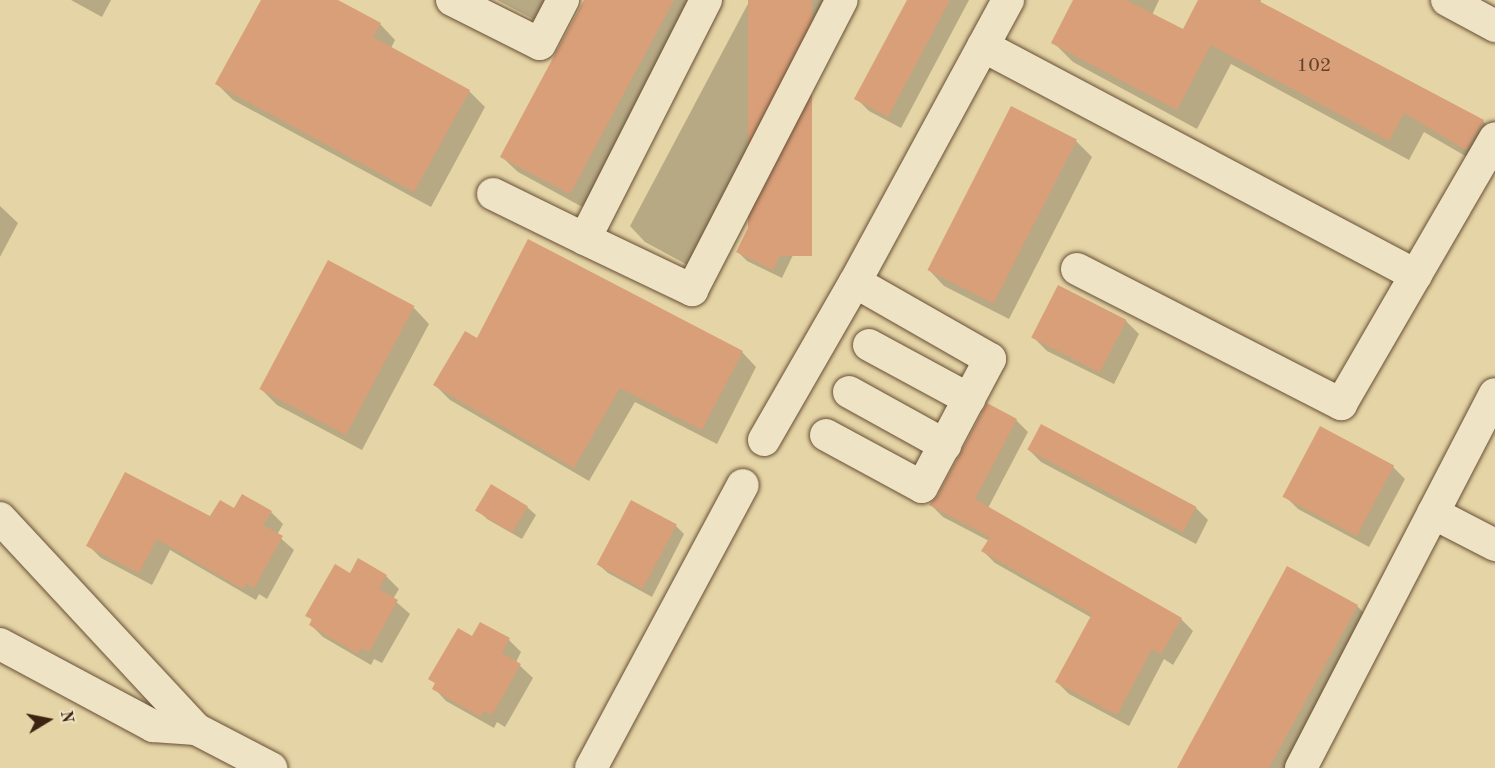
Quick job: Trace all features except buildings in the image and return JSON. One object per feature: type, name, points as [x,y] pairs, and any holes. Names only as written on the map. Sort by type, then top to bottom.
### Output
[{"type":"lane","points":[[452,0],[540,44],[563,0]]},
{"type":"lane","points":[[585,238],[706,0]]},
{"type":"lane","points":[[493,194],[692,290],[842,0]]},
{"type":"lane","points":[[764,441],[855,282],[1008,0]]},
{"type":"lane","points":[[1447,0],[1495,26]]},
{"type":"lane","points":[[983,46],[1416,275]]},
{"type":"lane","points":[[1077,269],[1341,404],[1495,138]]},
{"type":"lane","points":[[826,435],[922,487],[990,359],[855,282]]},
{"type":"lane","points":[[869,345],[969,399]]},
{"type":"lane","points":[[849,392],[945,445]]},
{"type":"lane","points":[[1301,768],[1495,394]]},
{"type":"lane","points":[[591,768],[744,485]]},
{"type":"lane","points":[[1433,513],[1495,545]]},
{"type":"lane","points":[[0,518],[196,729],[271,768]]},
{"type":"lane","points":[[0,644],[153,726],[196,729]]}]
